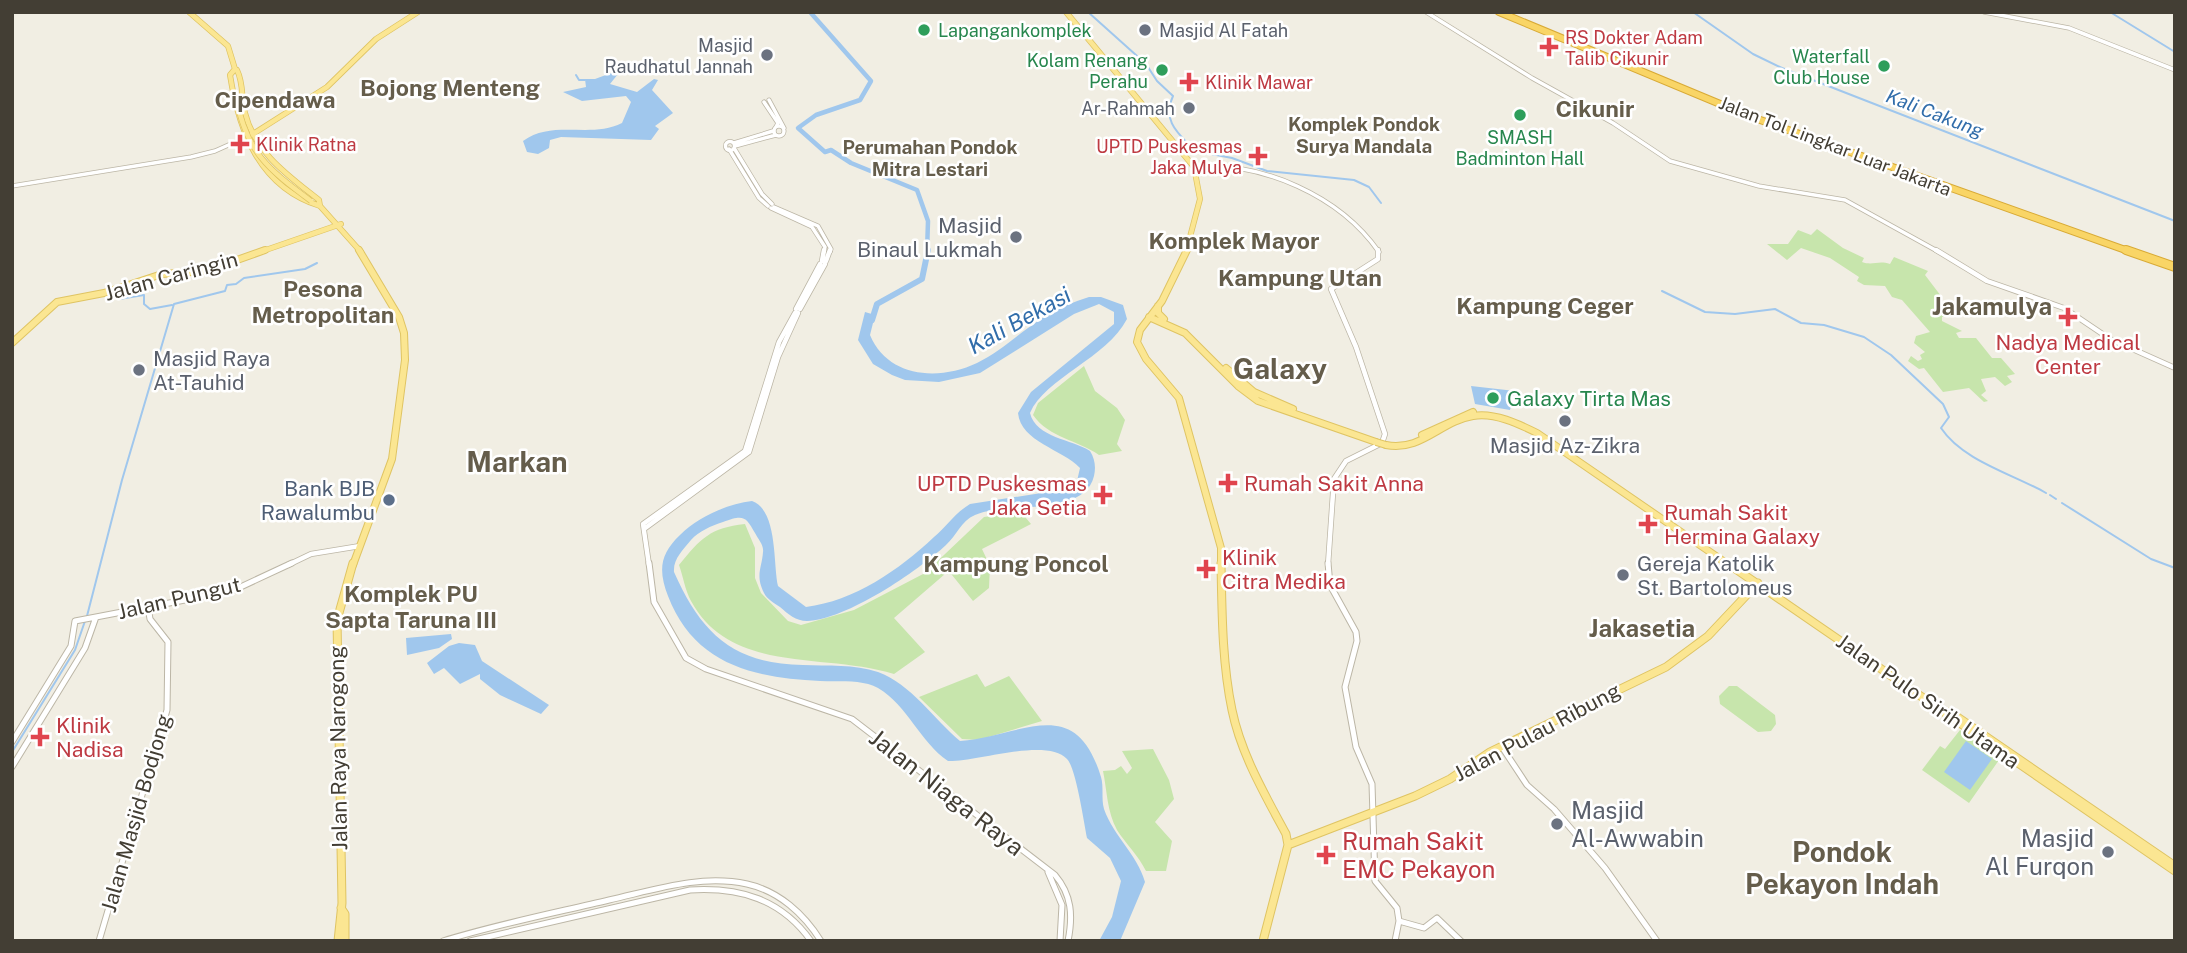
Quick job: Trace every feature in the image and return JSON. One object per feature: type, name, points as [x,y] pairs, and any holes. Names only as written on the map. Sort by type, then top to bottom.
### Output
[{"type":"highway","name":"Jalan Tol Lingkar Luar Jakarta","points":[[1499,12],[1641,73],[1916,177],[2173,266]]},
{"type":"highway","name":"Jalan Tol Lingkar Luar Jakarta","points":[[1507,12],[1679,85],[2019,212],[2173,266]]},
{"type":"main road","name":"Jalan Raya Narogong","points":[[189,12],[228,46],[248,122],[248,137],[277,168],[319,200],[320,206]]},
{"type":"main road","points":[[1066,12],[1194,167],[1200,186],[1192,242],[1158,306],[1137,336],[1139,349],[1180,398],[1188,422],[1221,548],[1223,641],[1232,711],[1252,769],[1286,834],[1288,845],[1262,941]]},
{"type":"main road","points":[[248,137],[327,87],[382,34],[413,14]]},
{"type":"main road","name":"Jalan Raya Narogong","points":[[234,70],[233,103],[256,160],[307,203],[320,206],[341,224],[394,310],[405,336],[396,441],[389,471],[343,595],[336,625],[341,908],[338,941]]},
{"type":"main road","points":[[234,70],[241,126],[257,158],[320,206]]},
{"type":"main road","points":[[256,160],[264,156]]},
{"type":"main road","name":"Jalan Caringin","points":[[12,343],[57,302],[104,293],[162,274],[206,271],[341,224]]},
{"type":"main road","points":[[1158,306],[1161,320]]},
{"type":"main road","points":[[1151,315],[1161,320]]},
{"type":"main road","points":[[1142,327],[1161,320]]},
{"type":"main road","name":"Jalan Pulo Sirih Utama","points":[[1161,320],[1194,338],[1249,395],[1401,449],[1430,434],[1478,416],[1533,431],[1759,582],[2175,871]]},
{"type":"main road","name":"Jalan Pulau Ribung","points":[[1288,845],[1373,814],[1450,779],[1482,756],[1674,662],[1708,636],[1759,582]]},
{"type":"main road","name":"Jalan Pulo Sirih Utama","points":[[1773,592],[2175,866]]},
{"type":"main road","name":"Jalan Raya Narogong","points":[[341,908],[345,914],[345,941]]},
{"type":"street","points":[[1426,12],[1532,78],[1614,123],[1670,161],[1759,186],[1845,200],[1896,226],[1985,280],[2068,310],[2110,339],[2175,368]]},
{"type":"street","points":[[1984,12],[2069,28],[2117,45],[2175,71]]},
{"type":"street","points":[[643,530],[649,522],[750,452],[759,414],[778,357],[797,311],[823,262],[825,247],[815,230],[759,198],[733,146],[784,128],[766,101],[778,123],[775,131]]},
{"type":"street","points":[[12,187],[180,159],[215,151],[248,137]]},
{"type":"street","points":[[1194,167],[1210,162],[1271,177],[1307,191],[1368,237],[1380,254],[1378,259],[1331,289],[1356,346],[1385,434],[1382,443],[1355,454],[1338,470],[1332,488],[1329,528],[1330,585],[1356,632],[1355,648],[1345,682],[1356,747],[1372,784],[1375,881],[1397,908],[1399,921],[1395,941]]},
{"type":"street","points":[[643,530],[643,524],[648,519],[728,468]]},
{"type":"street","name":"Jalan Niaga Raya","points":[[643,530],[655,607],[686,658],[706,669],[846,716],[1048,870],[1066,889],[1070,902],[1072,922],[1068,941]]},
{"type":"street","name":"Jalan Pungut","points":[[12,742],[71,646],[78,620],[180,598],[232,591],[312,554],[361,546]]},
{"type":"street","name":"Jalan Masjid Bodjong","points":[[99,941],[167,710],[168,642],[150,620],[148,607]]},
{"type":"street","points":[[12,767],[85,648],[94,617]]},
{"type":"street","points":[[1502,747],[1527,785],[1554,809],[1605,868],[1657,941]]},
{"type":"street","name":"Jalan Niaga Raya","points":[[1048,870],[1062,901],[1063,928],[1060,941]]},
{"type":"street","points":[[443,941],[521,919],[694,881],[728,881],[755,886],[787,902],[810,924],[821,941]]},
{"type":"street","points":[[470,941],[690,890],[720,888],[747,893],[772,903],[791,915],[811,941]]},
{"type":"street","points":[[1399,921],[1424,928],[1437,918],[1461,941]]},
{"type":"street","points":[[520,928],[521,919]]},
{"type":"street","points":[[496,925],[496,934]]},
{"type":"green space","points":[[1817,229],[1843,248],[1864,258],[1862,262],[1890,264],[1894,257],[1928,271],[1925,275],[1941,296],[1937,299],[1955,311],[1956,317],[1942,317],[1942,321],[1962,331],[1956,333],[1959,338],[1976,338],[1992,358],[2001,358],[2015,374],[2007,376],[2012,382],[2005,386],[1995,377],[1981,379],[1986,391],[1981,395],[1988,401],[1984,402],[1969,388],[1943,392],[1924,368],[1919,369],[1908,361],[1911,356],[1918,361],[1922,359],[1920,355],[1925,352],[1914,343],[1916,336],[1930,332],[1902,300],[1892,297],[1885,286],[1864,285],[1857,281],[1859,277],[1830,258],[1801,248],[1787,260],[1767,244],[1788,244],[1798,230],[1811,235]]},
{"type":"green space","points":[[1084,366],[1095,391],[1117,408],[1125,420],[1117,444],[1122,451],[1099,455],[1055,434],[1033,415],[1038,403]]},
{"type":"green space","points":[[1021,512],[1031,524],[982,549],[990,566],[989,588],[973,601],[952,575],[945,574],[894,618],[925,652],[894,674],[782,657],[755,651],[730,641],[708,624],[691,601],[679,565],[707,536],[723,528],[745,524],[755,548],[755,578],[761,593],[788,621],[801,625],[854,610],[925,573],[984,517]]},
{"type":"green space","points":[[977,674],[985,687],[1009,676],[1042,721],[979,740],[962,739],[919,697]]},
{"type":"green space","points":[[1729,686],[1737,686],[1775,715],[1776,724],[1771,731],[1758,732],[1720,704],[1719,696]]},
{"type":"green space","points":[[1960,730],[1999,760],[1969,803],[1922,770],[1940,746],[1945,749]]},
{"type":"green space","points":[[1153,749],[1169,780],[1174,799],[1155,822],[1172,841],[1166,871],[1146,871],[1117,830],[1109,808],[1103,771],[1115,770],[1121,766],[1127,774],[1132,768],[1122,751]]},
{"type":"water","points":[[622,69],[610,84],[637,92],[654,79],[658,80],[652,90],[673,113],[655,126],[659,129],[651,140],[561,137],[550,140],[549,148],[538,154],[527,152],[523,141],[547,131],[598,129],[622,123],[631,102],[626,96],[582,101],[563,92],[586,87],[585,79],[595,79]]},
{"type":"water","points":[[1089,297],[1101,297],[1123,305],[1127,319],[1106,345],[1049,389],[1030,413],[1039,428],[1092,454],[1095,463],[1094,476],[1087,489],[1076,498],[1060,503],[975,515],[966,521],[946,545],[918,568],[861,603],[823,619],[803,621],[789,615],[765,595],[759,576],[763,547],[744,518],[730,520],[698,534],[679,555],[674,572],[684,593],[708,628],[722,641],[757,659],[878,672],[912,693],[960,741],[1044,725],[1062,727],[1077,735],[1090,751],[1101,777],[1103,805],[1108,819],[1137,863],[1145,882],[1120,941],[1099,941],[1112,917],[1121,881],[1110,858],[1087,838],[1076,784],[1067,759],[1044,750],[1028,750],[948,761],[929,744],[898,704],[872,685],[772,676],[729,663],[693,638],[679,619],[668,596],[662,570],[668,549],[687,528],[713,512],[752,501],[760,506],[770,526],[778,586],[806,607],[824,604],[858,591],[891,572],[970,504],[1067,489],[1077,481],[1080,468],[1026,431],[1018,413],[1031,392],[1114,324],[1114,312],[1099,304],[1074,314],[980,373],[939,382],[905,380],[892,375],[873,364],[858,340],[865,312],[875,315],[870,335],[878,349],[889,360],[916,372],[947,372],[977,363],[1049,314]]},
{"type":"water","name":"Galaxy Tirta Mas","points":[[1471,386],[1515,391],[1510,410],[1475,404]]},
{"type":"water","points":[[451,634],[452,639],[439,648],[407,655],[406,638]]},
{"type":"water","points":[[459,643],[475,645],[482,661],[549,705],[541,714],[500,695],[480,679],[480,674],[460,684],[444,668],[434,674],[427,663],[449,646]]},
{"type":"water","points":[[1966,741],[1992,759],[1970,790],[1944,772]]},
{"type":"waterway","name":"Kali Bekasi","points":[[810,12],[871,81],[860,100],[816,115],[798,128],[825,152],[831,150],[851,163],[917,190],[928,221],[927,252]]},
{"type":"waterway","points":[[1088,12],[1146,64],[1157,81],[1173,96],[1169,113],[1171,120],[1178,133],[1195,151]]},
{"type":"waterway","name":"Kali Cakung","points":[[1693,12],[1753,54],[1782,68],[2175,221]]},
{"type":"waterway","points":[[2110,12],[2175,52]]},
{"type":"waterway","points":[[576,75],[579,80],[585,80]]},
{"type":"waterway","points":[[1196,151],[1232,158],[1267,171],[1354,180],[1369,187],[1381,203]]},
{"type":"waterway","name":"Kali Bekasi","points":[[872,320],[877,304],[922,279],[928,250]]},
{"type":"waterway","points":[[87,616],[122,480],[174,304],[225,291],[227,285],[236,284],[244,278],[305,269],[317,263]]},
{"type":"waterway","points":[[1662,291],[1705,312],[1735,314],[1775,309],[1801,323],[1824,325],[1864,337],[1891,355],[1943,404],[1949,417],[1941,428],[1950,439],[1989,466],[2046,493]]},
{"type":"waterway","points":[[119,299],[144,295],[144,304],[150,309],[172,305]]},
{"type":"waterway","points":[[2050,495],[2056,499]]},
{"type":"waterway","points":[[2062,503],[2151,559],[2175,568]]},
{"type":"waterway","points":[[12,752],[75,650],[85,621]]},
{"type":"place","name":"Lapangankomplek","points":[[924,30]]},
{"type":"place","name":"Masjid Al Fatah","points":[[1145,30]]},
{"type":"place","name":"RS Dokter Adam Talib Cikunir","points":[[1549,47]]},
{"type":"place","name":"Masjid Raudhatul Jannah","points":[[767,55]]},
{"type":"place","name":"Waterfall Club House","points":[[1884,66]]},
{"type":"place","name":"Kolam Renang Perahu","points":[[1162,70]]},
{"type":"place","name":"Klinik Mawar","points":[[1189,82]]},
{"type":"place","name":"Ar-Rahmah","points":[[1189,108]]},
{"type":"place","name":"SMASH Badminton Hall","points":[[1520,115]]},
{"type":"place","name":"Klinik Ratna","points":[[240,144]]},
{"type":"place","name":"UPTD Puskesmas Jaka Mulya","points":[[1258,156]]},
{"type":"place","name":"Masjid Binaul Lukmah","points":[[1016,237]]},
{"type":"place","name":"Nadya Medical Center","points":[[2068,317]]},
{"type":"place","name":"Masjid Raya At-Tauhid","points":[[139,370]]},
{"type":"place","name":"Galaxy Tirta Mas","points":[[1493,398]]},
{"type":"place","name":"Masjid Az-Zikra","points":[[1565,421]]},
{"type":"place","name":"Rumah Sakit Anna","points":[[1228,483]]},
{"type":"place","name":"UPTD Puskesmas Jaka Setia","points":[[1103,495]]},
{"type":"place","name":"Bank BJB Rawalumbu","points":[[389,500]]},
{"type":"place","name":"Rumah Sakit Hermina Galaxy","points":[[1648,524]]},
{"type":"place","name":"Klinik Citra Medika","points":[[1206,569]]},
{"type":"place","name":"Gereja Katolik St. Bartolomeus","points":[[1623,575]]},
{"type":"place","name":"Klinik Nadisa","points":[[40,737]]},
{"type":"place","name":"Masjid Al-Awwabin","points":[[1557,824]]},
{"type":"place","name":"Masjid Al Furqon","points":[[2108,852]]},
{"type":"place","name":"Rumah Sakit EMC Pekayon","points":[[1326,855]]},
{"type":"district","name":"Bojong Menteng","points":[[450,87]]},
{"type":"district","name":"Cipendawa","points":[[275,99]]},
{"type":"district","name":"Cikunir","points":[[1595,108]]},
{"type":"district","name":"Komplek Pondok Surya Mandala","points":[[1364,135]]},
{"type":"district","name":"Perumahan Pondok Mitra Lestari","points":[[930,158]]},
{"type":"district","name":"Komplek Mayor","points":[[1234,240]]},
{"type":"district","name":"Kampung Utan","points":[[1300,277]]},
{"type":"district","name":"Pesona Metropolitan","points":[[323,301]]},
{"type":"district","name":"Kampung Ceger","points":[[1545,305]]},
{"type":"district","name":"Jakamulya","points":[[1992,306]]},
{"type":"district","name":"Galaxy","points":[[1280,368]]},
{"type":"district","name":"Markan","points":[[517,461]]},
{"type":"district","name":"Kampung Poncol","points":[[1016,563]]},
{"type":"district","name":"Komplek PU Sapta Taruna III","points":[[411,606]]},
{"type":"district","name":"Jakasetia","points":[[1642,628]]},
{"type":"district","name":"Pondok Pekayon Indah","points":[[1842,867]]}]
